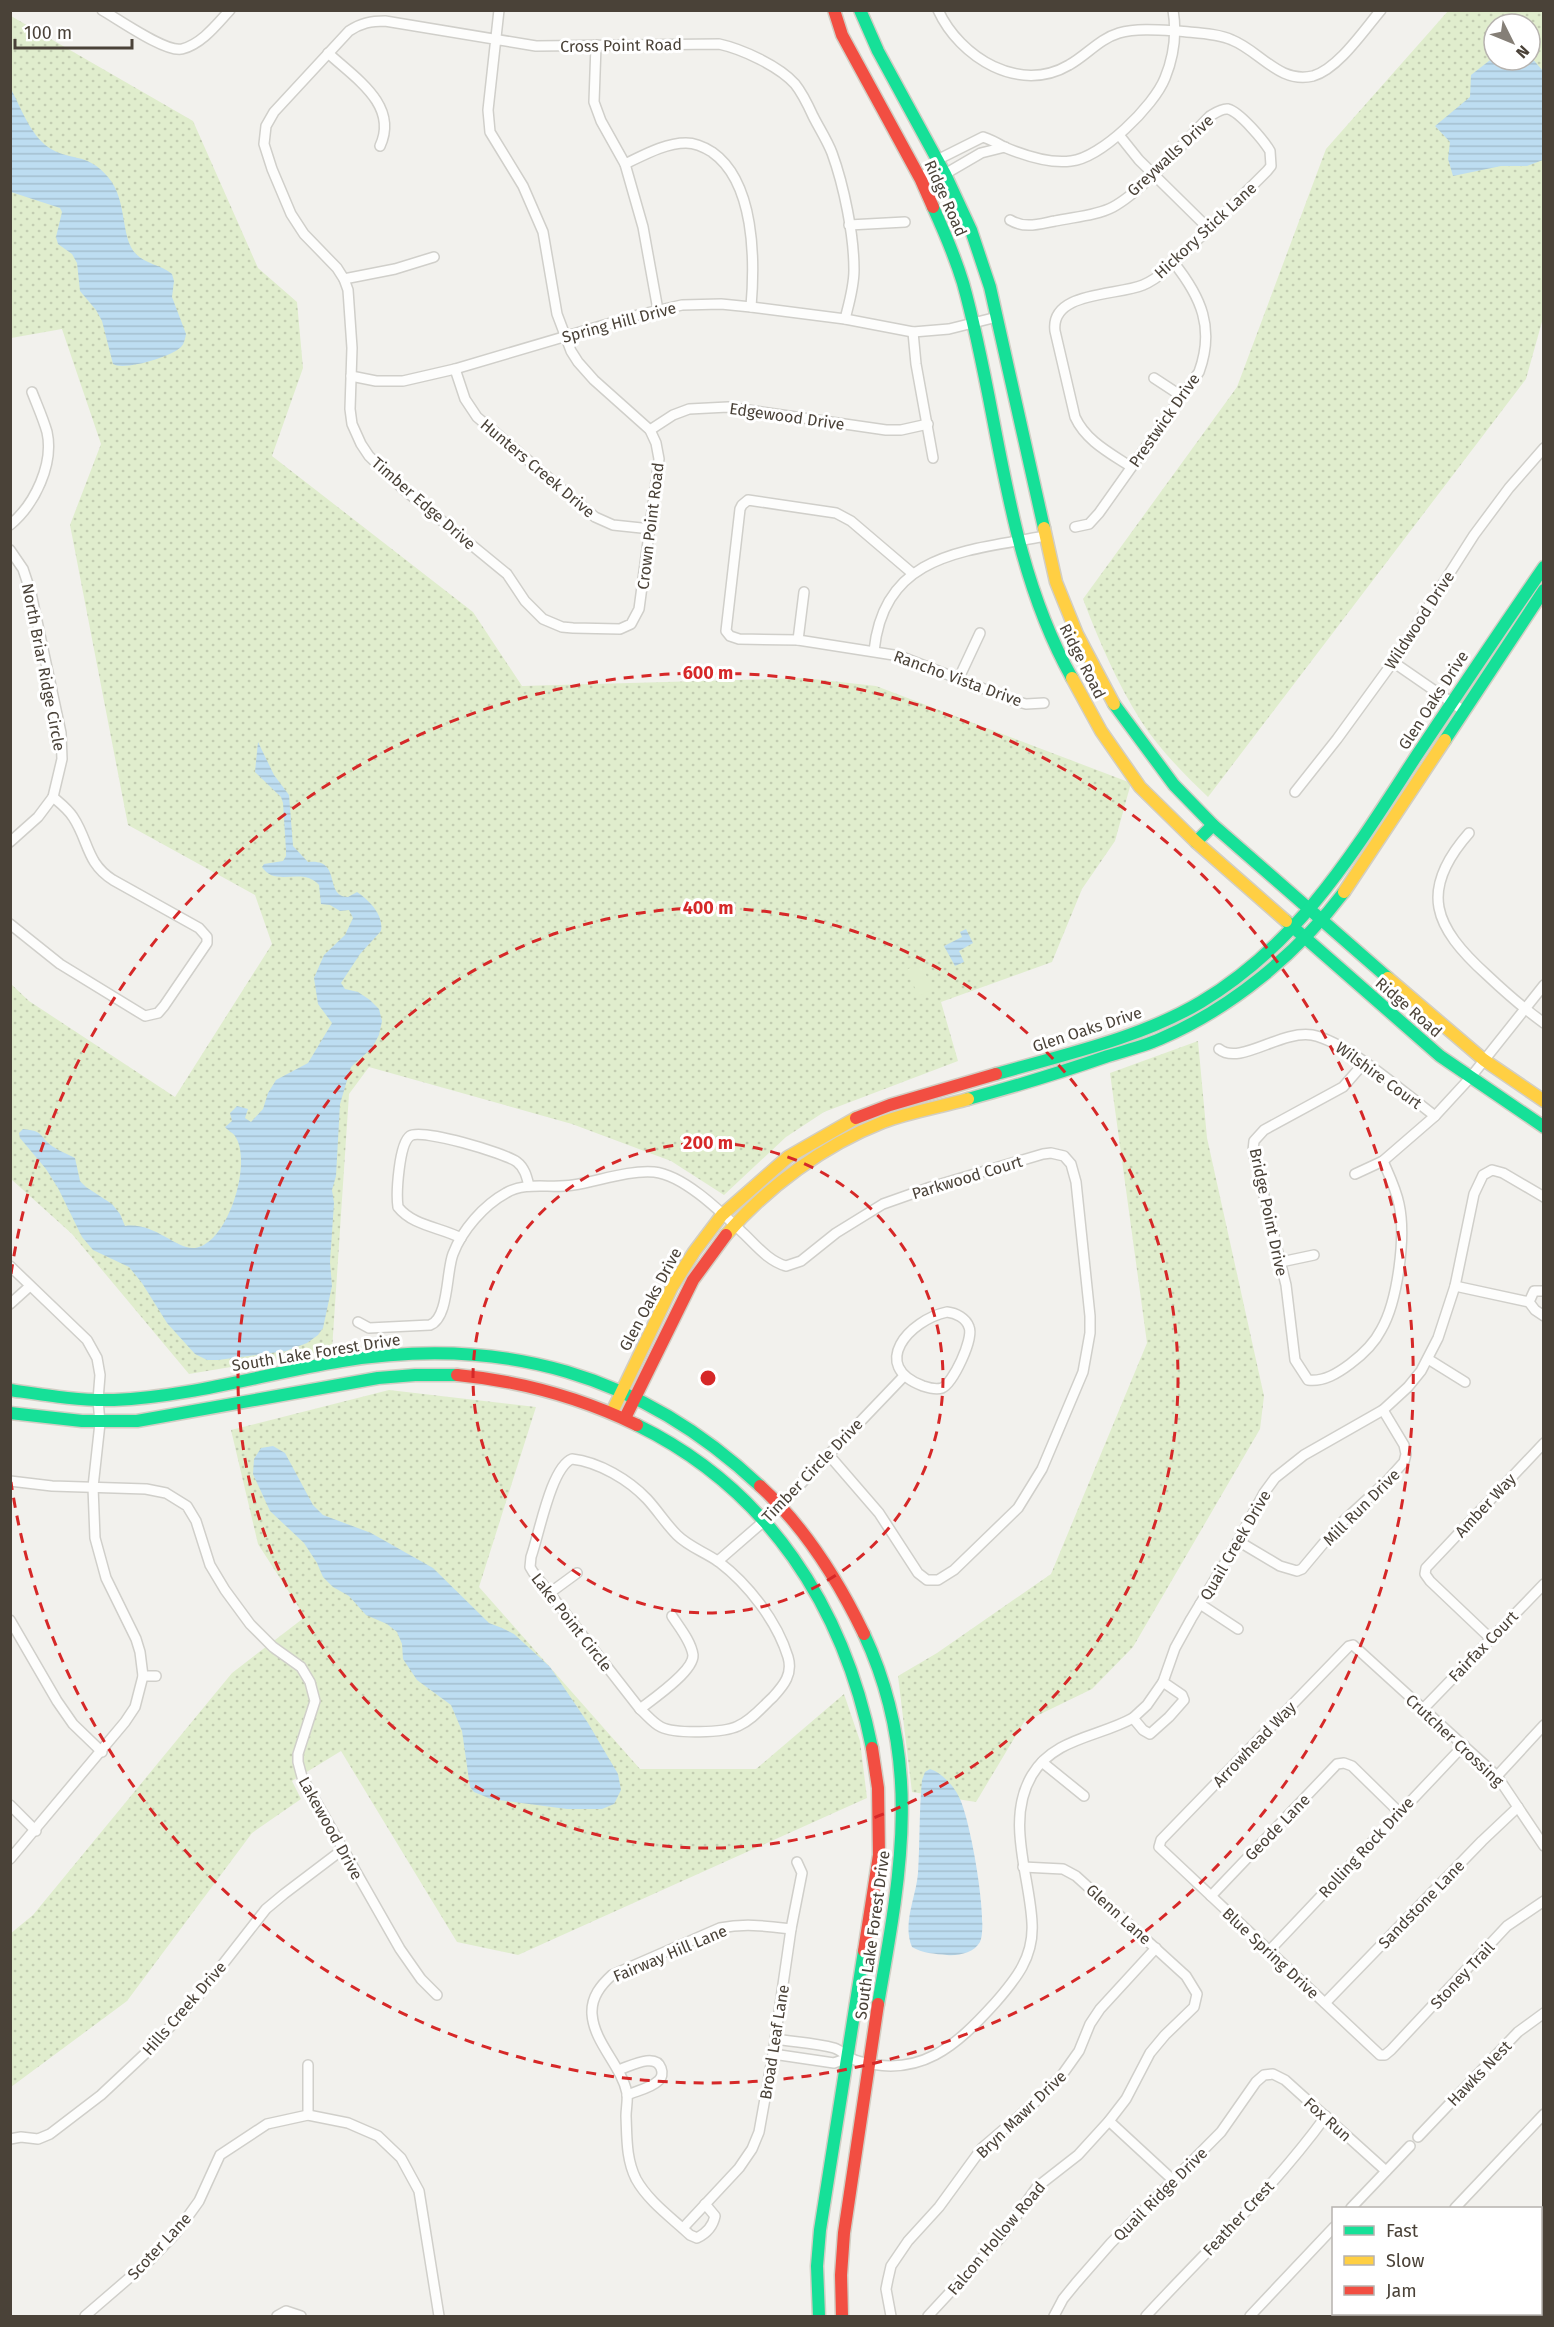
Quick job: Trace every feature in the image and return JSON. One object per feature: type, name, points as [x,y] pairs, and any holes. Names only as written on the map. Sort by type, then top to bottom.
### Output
[{"type":"main road","name":"Ridge Road","points":[[834,10],[842,35],[921,180],[962,281],[973,323],[1018,541],[1053,645],[1101,731],[1140,787],[1196,842],[1440,1056],[1544,1127]]},
{"type":"main road","name":"Ridge Road","points":[[860,10],[883,60],[945,174],[971,230],[990,287],[1056,582],[1068,615],[1116,707],[1174,785],[1213,825],[1484,1060],[1544,1101]]},
{"type":"main road","name":"Glen Oaks Drive","points":[[625,1418],[693,1280],[710,1255],[735,1226],[789,1176],[824,1152],[884,1122],[1038,1080],[1121,1045],[1200,1003],[1246,971],[1294,928],[1345,865],[1527,588],[1544,567]]},
{"type":"main road","name":"Glen Oaks Drive","points":[[612,1412],[675,1280],[703,1239],[722,1215],[788,1157],[823,1135],[866,1113],[918,1096],[1121,1045],[1160,1039],[1215,1010],[1268,971],[1322,921],[1362,867],[1544,590]]},
{"type":"main road","points":[[1196,842],[1213,825]]},
{"type":"main road","name":"South Lake Forest Drive","points":[[10,1390],[98,1400],[128,1399],[370,1356],[440,1352],[521,1359],[592,1378],[622,1390],[680,1421],[727,1455],[780,1505],[825,1560],[848,1599],[861,1627],[885,1686],[903,1788],[901,1862],[896,1907],[852,2169],[841,2257],[842,2316]]},
{"type":"main road","name":"South Lake Forest Drive","points":[[10,1413],[100,1423],[155,1419],[376,1378],[430,1374],[520,1382],[554,1390],[612,1412],[664,1439],[717,1476],[746,1500],[765,1520],[809,1581],[831,1620],[858,1690],[875,1762],[880,1801],[879,1855],[819,2241],[817,2266],[819,2316]]},
{"type":"street","points":[[102,10],[162,45],[177,50],[192,45],[200,39],[230,10]]},
{"type":"street","points":[[499,10],[488,110],[490,132],[523,186],[543,232],[557,314],[564,336],[585,371],[650,430]]},
{"type":"street","points":[[938,10],[945,24],[972,54],[986,64],[1018,75],[1038,76],[1054,72],[1069,66],[1102,40],[1132,30],[1177,31],[1229,38],[1280,72],[1302,78],[1325,72],[1381,10]]},
{"type":"street","points":[[921,180],[937,160],[983,138],[995,140],[1005,147],[1041,160],[1072,161],[1102,149],[1119,135],[1159,90],[1168,69],[1177,31],[1173,10]]},
{"type":"street","name":"Cross Point Road","points":[[267,155],[264,136],[270,119],[349,31],[359,24],[371,21],[403,23],[496,41],[536,46],[719,44],[730,46],[785,74],[803,95],[831,152],[849,225],[854,268],[845,319]]},
{"type":"street","points":[[596,45],[594,102],[625,164],[643,227],[658,310]]},
{"type":"street","points":[[328,53],[378,101],[386,119],[386,129],[380,146]]},
{"type":"street","name":"Greywalls Drive","points":[[1010,220],[1027,225],[1098,212],[1122,201],[1154,173],[1210,116],[1228,109]]},
{"type":"street","name":"Hickory Stick Lane","points":[[1131,467],[1093,441],[1079,426],[1054,326],[1056,316],[1063,307],[1081,299],[1140,287],[1149,282],[1174,263],[1270,166],[1271,156],[1267,146],[1238,115],[1228,109]]},
{"type":"street","points":[[1119,135],[1139,160],[1209,229]]},
{"type":"street","points":[[625,164],[662,148],[684,143],[699,145],[726,165],[741,192],[749,226],[753,270],[751,307]]},
{"type":"street","points":[[921,180],[945,174],[981,153],[1005,147]]},
{"type":"street","name":"Timber Edge Drive","points":[[267,155],[296,224],[344,279],[350,302],[352,424],[369,456],[402,488],[498,566],[514,583],[534,612],[543,619],[562,627],[620,629],[631,624]]},
{"type":"street","points":[[849,225],[905,222]]},
{"type":"street","points":[[344,279],[395,269],[434,257]]},
{"type":"street","name":"Prestwick Drive","points":[[1075,527],[1089,524],[1183,397],[1202,363],[1206,345],[1201,308],[1194,291],[1174,263]]},
{"type":"street","name":"Spring Hill Drive","points":[[351,376],[390,382],[455,369],[658,310],[704,304],[751,307],[845,319],[913,332],[949,329],[997,317]]},
{"type":"street","points":[[913,332],[916,364],[933,458]]},
{"type":"street","name":"Hunters Creek Drive","points":[[455,369],[465,399],[477,417],[595,517],[613,525],[651,529]]},
{"type":"street","points":[[1154,378],[1183,397]]},
{"type":"street","points":[[10,525],[32,501],[48,456],[47,433],[32,392]]},
{"type":"street","name":"Edgewood Drive","points":[[650,430],[673,415],[689,409],[718,407],[886,430],[928,424]]},
{"type":"street","name":"Crown Point Road","points":[[631,624],[639,609],[659,459],[657,443],[650,430]]},
{"type":"street","name":"Wildwood Drive","points":[[1295,792],[1338,739],[1393,662],[1474,535],[1509,488],[1544,448]]},
{"type":"street","name":"Rancho Vista Drive","points":[[912,573],[851,521],[836,513],[748,500],[742,505],[740,515],[726,628],[730,636],[749,640],[798,640],[874,651],[913,660],[1015,701],[1026,704],[1044,703]]},
{"type":"street","points":[[874,651],[876,633],[885,608],[895,592],[912,573],[937,559],[954,553],[1045,536]]},
{"type":"street","name":"North Briar Ridge Circle","points":[[10,550],[23,569],[31,593],[61,733],[62,759],[52,797],[38,817],[10,842]]},
{"type":"street","points":[[798,640],[804,592]]},
{"type":"street","points":[[958,680],[980,633]]},
{"type":"street","points":[[1393,662],[1464,711]]},
{"type":"street","points":[[10,924],[60,964],[145,1016],[158,1013],[165,1006],[207,943],[207,937],[199,928],[100,871],[92,860],[71,814],[52,797]]},
{"type":"street","points":[[1469,833],[1447,861],[1440,876],[1438,896],[1441,914],[1457,946],[1525,1010],[1544,1023]]},
{"type":"street","points":[[1355,1173],[1383,1161],[1436,1116],[1470,1078],[1544,986]]},
{"type":"street","name":"Wilshire Court","points":[[1219,1049],[1227,1054],[1240,1054],[1284,1037],[1309,1035],[1330,1040],[1436,1116]]},
{"type":"street","name":"Bridge Point Drive","points":[[1364,1063],[1343,1087],[1264,1130],[1254,1141],[1253,1152],[1281,1262],[1296,1360],[1302,1374],[1308,1380],[1321,1380],[1354,1360],[1381,1332],[1390,1309],[1401,1254],[1402,1225],[1397,1194],[1383,1161]]},
{"type":"street","points":[[461,1238],[420,1223],[407,1216],[398,1207],[403,1145],[411,1135],[415,1133],[430,1135],[510,1157],[522,1166],[529,1186]]},
{"type":"street","name":"Parkwood Court","points":[[358,1322],[369,1328],[430,1325],[436,1322],[443,1308],[450,1262],[461,1238],[475,1220],[502,1195],[513,1189],[529,1186],[569,1186],[635,1173],[664,1173],[687,1185],[771,1260],[786,1266],[793,1266],[864,1214],[906,1195],[1043,1154],[1064,1156],[1071,1164],[1076,1182],[1090,1316],[1086,1360],[1076,1391],[1042,1468],[1018,1508],[954,1570],[932,1582],[918,1573],[879,1513],[828,1454]]},
{"type":"street","name":"Quail Creek Drive","points":[[776,2039],[836,2049],[848,2058],[869,2064],[912,2064],[938,2055],[977,2023],[1018,1976],[1028,1957],[1032,1924],[1023,1867],[1021,1810],[1024,1791],[1032,1774],[1042,1762],[1068,1743],[1118,1726],[1133,1718],[1147,1705],[1163,1682],[1175,1648],[1264,1493],[1288,1466],[1383,1410],[1408,1387],[1428,1359],[1438,1338],[1455,1286],[1477,1184],[1483,1174],[1492,1170],[1503,1173],[1544,1197]]},
{"type":"street","points":[[1281,1262],[1314,1255]]},
{"type":"street","points":[[10,1266],[94,1349],[100,1375],[98,1400],[100,1423],[93,1487],[93,1526],[98,1552],[118,1604],[136,1639],[143,1676],[135,1707],[102,1752],[10,1859]]},
{"type":"street","points":[[10,1304],[30,1286]]},
{"type":"street","points":[[1455,1286],[1529,1302],[1544,1316]]},
{"type":"street","points":[[1529,1302],[1534,1292],[1544,1291]]},
{"type":"street","points":[[954,1313],[965,1320],[970,1332],[967,1347],[947,1384],[941,1388],[930,1388],[904,1377],[897,1364],[897,1354],[898,1346],[908,1334],[939,1314],[954,1313]]},
{"type":"street","points":[[1428,1359],[1466,1382]]},
{"type":"street","name":"Timber Circle Drive","points":[[718,1561],[765,1520],[904,1377]]},
{"type":"street","name":"Mill Run Drive","points":[[1238,1541],[1280,1566],[1297,1571],[1302,1569],[1338,1526],[1386,1482],[1404,1462],[1406,1454],[1404,1445],[1383,1410]]},
{"type":"street","name":"Amber Way","points":[[1490,1638],[1430,1581],[1425,1574],[1426,1568],[1544,1443]]},
{"type":"street","name":"Lake Point Circle","points":[[572,1459],[590,1464],[625,1480],[647,1499],[680,1538],[718,1561],[746,1587],[774,1628],[788,1656],[788,1679],[753,1716],[732,1728],[713,1731],[672,1730],[660,1726],[640,1709],[551,1592],[533,1572],[530,1562],[554,1484],[562,1466],[572,1459]]},
{"type":"street","name":"Lakewood Drive","points":[[10,1481],[52,1486],[146,1489],[166,1493],[187,1506],[196,1521],[210,1565],[225,1590],[260,1635],[294,1661],[305,1673],[313,1688],[315,1701],[300,1745],[298,1762],[300,1770],[342,1850],[400,1949],[421,1979],[437,1995]]},
{"type":"street","points":[[551,1592],[577,1573]]},
{"type":"street","name":"Fairfax Court","points":[[1423,1709],[1544,1584]]},
{"type":"street","points":[[1200,1604],[1238,1629]]},
{"type":"street","points":[[640,1709],[692,1664],[692,1650],[672,1616]]},
{"type":"street","points":[[10,1620],[57,1701],[74,1724],[102,1752]]},
{"type":"street","name":"Crutcher Crossing","points":[[1353,1645],[1497,1776],[1543,1845]]},
{"type":"street","name":"Arrowhead Way","points":[[1159,1847],[1161,1840],[1348,1646],[1353,1645]]},
{"type":"street","points":[[143,1676],[156,1676]]},
{"type":"street","points":[[1133,1718],[1143,1730],[1150,1734],[1184,1700],[1182,1695],[1163,1682]]},
{"type":"street","points":[[1497,1776],[1544,1725]]},
{"type":"street","name":"Rolling Rock Drive","points":[[1269,1950],[1464,1745]]},
{"type":"street","points":[[1042,1762],[1084,1796]]},
{"type":"street","name":"Geode Lane","points":[[1211,1896],[1337,1764],[1344,1763],[1352,1766],[1399,1812]]},
{"type":"street","points":[[10,1804],[36,1831]]},
{"type":"street","name":"Sandstone Lane","points":[[1325,2004],[1482,1841],[1518,1807]]},
{"type":"street","name":"Blue Spring Drive","points":[[1159,1847],[1380,2055],[1385,2055]]},
{"type":"street","name":"Hills Creek Drive","points":[[10,2139],[21,2137],[38,2139],[50,2134],[101,2095],[149,2050],[198,1996],[266,1909],[342,1850]]},
{"type":"street","name":"Broad Leaf Lane","points":[[683,2228],[740,2168],[759,2132],[774,2054],[791,1929],[802,1873],[798,1862]]},
{"type":"street","name":"Glenn Lane","points":[[1023,1867],[1063,1869],[1076,1876],[1186,1976],[1197,1994]]},
{"type":"street","name":"Stoney Trail","points":[[1385,2055],[1508,1926],[1544,1901]]},
{"type":"street","name":"Fairway Hill Lane","points":[[618,2070],[594,2024],[592,2012],[594,1998],[603,1983],[612,1975],[720,1928],[754,1924],[791,1929]]},
{"type":"street","name":"Bryn Mawr Drive","points":[[891,2316],[886,2289],[888,2279],[891,2266],[908,2241],[939,2207],[992,2137],[1032,2105],[1062,2075],[1079,2051],[1090,2024],[1100,2009],[1156,1948]]},
{"type":"street","name":"Falcon Hollow Road","points":[[928,2316],[1003,2235],[1036,2187],[1072,2160],[1109,2121],[1126,2099],[1150,2053],[1194,2007],[1197,1994]]},
{"type":"street","name":"Hawks Nest","points":[[1418,2137],[1518,2032],[1544,2013]]},
{"type":"street","points":[[774,2054],[834,2064],[848,2058]]},
{"type":"street","points":[[627,2095],[656,2083],[662,2076],[661,2068],[656,2062],[648,2060],[618,2070],[627,2095],[628,2151],[631,2166],[647,2194],[690,2235],[697,2238],[704,2235],[715,2216],[705,2204]]},
{"type":"street","points":[[308,2065],[308,2115],[348,2123],[378,2136],[401,2158],[419,2191],[439,2316]]},
{"type":"street","name":"Fox Run","points":[[1264,2072],[1279,2076],[1386,2171]]},
{"type":"street","name":"Quail Ridge Drive","points":[[1056,2316],[1070,2291],[1104,2251],[1221,2132],[1264,2072]]},
{"type":"street","points":[[1456,2207],[1544,2114]]},
{"type":"street","name":"Scoter Lane","points":[[85,2316],[150,2260],[176,2233],[199,2201],[220,2154],[267,2124],[308,2115]]},
{"type":"street","name":"Feather Crest","points":[[1146,2316],[1269,2187],[1303,2148],[1326,2116]]},
{"type":"street","points":[[1109,2121],[1174,2181]]},
{"type":"street","points":[[1352,2207],[1410,2146]]},
{"type":"street","points":[[1250,2316],[1332,2229]]},
{"type":"street","points":[[277,2316],[286,2311],[301,2316]]},
{"type":"green space","points":[[1448,11],[1543,11],[1543,318],[1526,379],[1208,797],[1164,751],[1141,721],[1109,662],[1083,599],[1237,387],[1326,149]]},
{"type":"green space","points":[[11,16],[193,121],[258,268],[297,302],[303,368],[272,456],[473,612],[522,686],[804,678],[876,686],[1131,783],[1115,841],[1082,889],[1052,962],[941,1002],[958,1061],[824,1112],[786,1137],[724,1195],[671,1161],[572,1124],[369,1067],[349,1094],[332,1350],[189,1374],[72,1234],[11,1179],[11,984],[29,1001],[175,1097],[272,944],[255,895],[128,825],[70,525],[101,444],[62,329],[11,338]]},
{"type":"green space","points":[[920,963],[933,989],[919,996],[906,970]]},
{"type":"green space","points":[[1198,1041],[1207,1138],[1264,1396],[1260,1429],[1133,1647],[1092,1689],[1024,1722],[976,1802],[912,1792],[898,1676],[937,1653],[1051,1574],[1147,1343],[1110,1073]]},
{"type":"green space","points":[[389,1390],[536,1407],[479,1587],[640,1769],[756,1769],[844,1694],[860,1741],[867,1798],[518,1955],[457,1942],[341,1751],[292,1781],[301,1799],[252,1833],[127,2001],[11,2087],[10,1934],[33,1915],[232,1673],[305,1617],[258,1544],[231,1430]]},
{"type":"water","points":[[1482,66],[1482,72],[1543,71],[1543,160],[1527,166],[1501,166],[1453,176],[1448,159],[1450,142],[1435,126],[1470,97],[1471,75]]},
{"type":"water","points":[[11,89],[26,120],[42,142],[56,152],[92,163],[108,177],[119,196],[131,247],[140,257],[172,274],[174,281],[172,297],[186,334],[183,344],[176,351],[158,359],[137,364],[119,366],[113,364],[102,321],[80,291],[77,263],[72,254],[58,244],[56,237],[62,212],[60,208],[11,192]]},
{"type":"water","points":[[258,742],[274,775],[289,795],[293,846],[308,862],[319,862],[326,866],[336,891],[341,895],[348,897],[357,892],[371,904],[378,914],[381,931],[360,954],[341,983],[345,989],[358,992],[370,1000],[379,1009],[382,1021],[379,1035],[372,1048],[351,1067],[340,1104],[336,1176],[332,1190],[334,1203],[330,1262],[332,1286],[323,1328],[307,1343],[286,1351],[207,1360],[195,1354],[167,1323],[129,1267],[93,1250],[82,1237],[58,1188],[46,1169],[20,1138],[19,1133],[23,1129],[35,1131],[52,1146],[75,1158],[80,1181],[112,1204],[120,1214],[125,1226],[146,1228],[180,1245],[195,1248],[207,1243],[227,1218],[239,1182],[241,1164],[240,1148],[235,1136],[225,1127],[232,1121],[230,1113],[237,1106],[248,1109],[245,1118],[251,1122],[263,1109],[268,1093],[276,1080],[308,1063],[332,1023],[318,1004],[314,978],[324,955],[345,935],[353,918],[349,910],[340,911],[330,905],[321,904],[319,885],[312,880],[297,876],[274,876],[262,867],[264,864],[283,861],[286,850],[281,797],[255,772]]},
{"type":"water","points":[[966,929],[973,943],[959,951],[964,962],[955,966],[944,946],[962,937],[960,932]]},
{"type":"water","points":[[273,1446],[285,1453],[313,1505],[323,1515],[371,1533],[433,1568],[489,1623],[514,1634],[550,1667],[588,1723],[618,1774],[621,1790],[614,1804],[602,1809],[567,1809],[491,1799],[474,1792],[470,1787],[462,1731],[451,1705],[417,1680],[403,1659],[402,1644],[397,1632],[387,1624],[366,1615],[349,1596],[333,1587],[323,1577],[304,1543],[270,1511],[253,1474],[254,1459],[261,1448]]},
{"type":"water","points":[[930,1769],[947,1780],[959,1797],[968,1825],[977,1870],[982,1914],[980,1942],[970,1951],[961,1954],[942,1955],[920,1951],[912,1947],[909,1938],[909,1920],[918,1873],[922,1780],[925,1772]]},
{"type":"traffic: fast","points":[[860,10],[878,51],[945,174],[971,230],[990,287],[1044,528]]},
{"type":"traffic: fast","points":[[933,207],[963,283],[976,333],[1006,484],[1031,584],[1049,632],[1072,678]]},
{"type":"traffic: fast","points":[[996,1074],[1127,1036],[1178,1015],[1236,978],[1268,951],[1297,923],[1348,859],[1544,567]]},
{"type":"traffic: fast","points":[[1445,740],[1544,590]]},
{"type":"traffic: fast","points":[[1114,704],[1174,785],[1213,825],[1388,978]]},
{"type":"traffic: fast","points":[[1196,842],[1213,825]]},
{"type":"traffic: fast","points":[[968,1099],[1141,1046],[1213,1012],[1284,958],[1306,937],[1344,892]]},
{"type":"traffic: fast","points":[[1286,921],[1440,1056],[1544,1127]]},
{"type":"traffic: fast","points":[[10,1390],[75,1399],[114,1400],[200,1390],[314,1366],[401,1354],[458,1354],[514,1360],[567,1372],[618,1390],[667,1416],[714,1447],[760,1486]]},
{"type":"traffic: fast","points":[[10,1413],[82,1421],[137,1421],[378,1378],[457,1375]]},
{"type":"traffic: fast","points":[[637,1425],[684,1451],[725,1483],[762,1518],[793,1558],[820,1601],[842,1647],[859,1696],[872,1748]]},
{"type":"traffic: fast","points":[[864,1634],[882,1681],[894,1727],[900,1772],[902,1817],[894,1909],[878,2004]]},
{"type":"traffic: fast","points":[[819,2316],[817,2266],[820,2230],[864,1951]]},
{"type":"traffic: slow","points":[[1044,528],[1056,582],[1077,634],[1114,704]]},
{"type":"traffic: slow","points":[[1072,678],[1101,731],[1140,787],[1196,842],[1286,921]]},
{"type":"traffic: slow","points":[[1344,892],[1445,740]]},
{"type":"traffic: slow","points":[[1388,978],[1484,1060],[1544,1101]]},
{"type":"traffic: slow","points":[[726,1235],[778,1184],[839,1143],[893,1118],[968,1099]]},
{"type":"traffic: slow","points":[[612,1412],[672,1287],[694,1252],[722,1215],[788,1157],[856,1118]]},
{"type":"traffic: jam","points":[[834,10],[842,35],[921,180],[933,207]]},
{"type":"traffic: jam","points":[[856,1118],[890,1105],[996,1074]]},
{"type":"traffic: jam","points":[[625,1418],[693,1280],[726,1235]]},
{"type":"traffic: jam","points":[[457,1375],[504,1381],[571,1398],[637,1425]]},
{"type":"traffic: jam","points":[[760,1486],[792,1519],[819,1555],[832,1574],[864,1634]]},
{"type":"traffic: jam","points":[[864,1951],[879,1855],[878,1788],[872,1748]]},
{"type":"traffic: jam","points":[[842,2316],[841,2275],[844,2233],[878,2004]]}]
